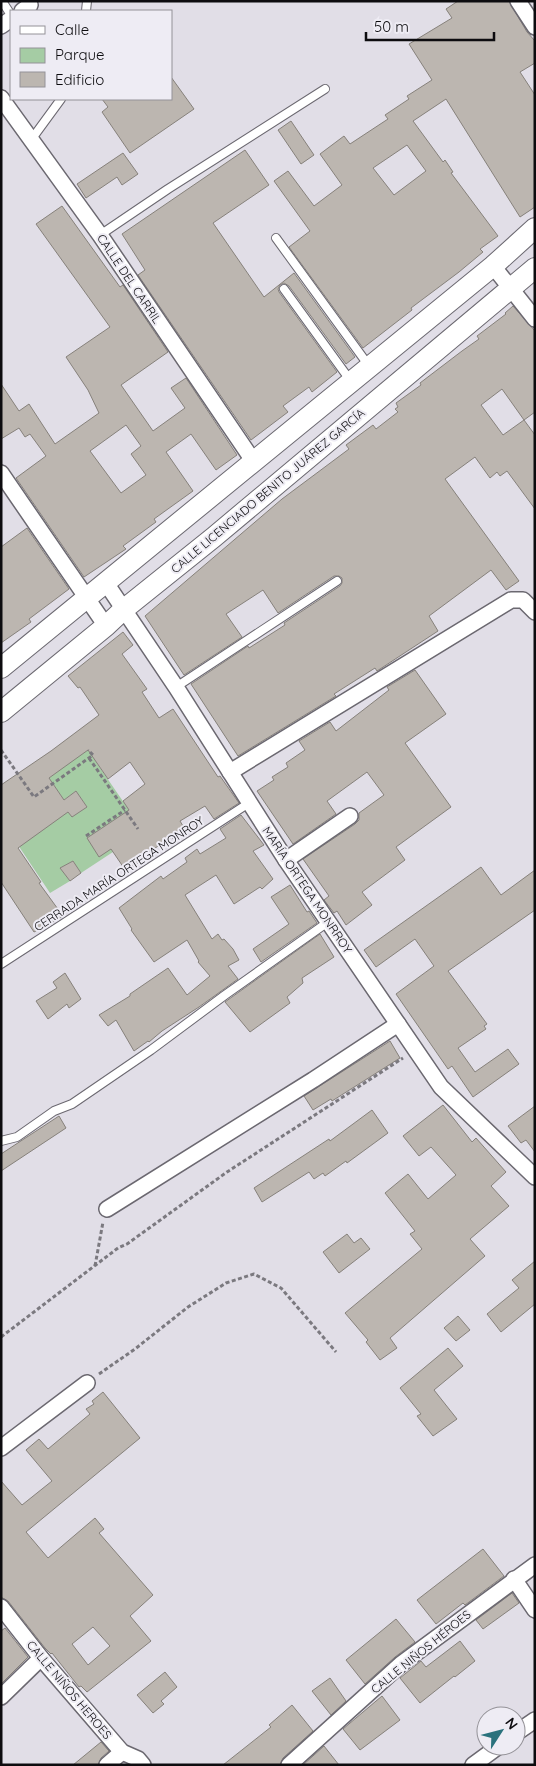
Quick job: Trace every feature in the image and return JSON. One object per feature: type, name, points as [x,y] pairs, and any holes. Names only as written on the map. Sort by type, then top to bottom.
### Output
[{"type":"street","points":[[518,1],[535,27]]},
{"type":"street","name":"CALLE DEL CARRIL","points":[[1,98],[100,235],[254,462]]},
{"type":"street","points":[[1,668],[492,266],[535,228]]},
{"type":"street","points":[[492,266],[535,319]]},
{"type":"street","name":"CALLE LICENCIADO BENITO JUÁREZ GARCÍA","points":[[1,712],[214,537],[535,268]]},
{"type":"street","points":[[1,472],[106,626]]},
{"type":"street","name":"MARÍA ORTEGA MONRROY","points":[[106,583],[176,687],[286,860],[440,1087],[535,1177]]},
{"type":"street","points":[[230,772],[511,600],[523,600],[535,612]]},
{"type":"street","points":[[286,860],[350,816]]},
{"type":"street","points":[[107,1209],[314,1080],[398,1024]]},
{"type":"street","points":[[1,1448],[87,1383]]},
{"type":"street","name":"CALLE NIÑOS HÉROES","points":[[289,1765],[401,1664],[535,1565]]},
{"type":"street","points":[[514,1579],[535,1610]]},
{"type":"street","name":"CALLE NIÑOS HEROES","points":[[1,1607],[41,1658],[122,1752],[138,1758],[143,1765]]},
{"type":"street","points":[[1,1697],[41,1658]]},
{"type":"street","points":[[107,1765],[122,1752]]},
{"type":"street","points":[[473,1765],[485,1756]]},
{"type":"lane","points":[[2,1],[10,13]]},
{"type":"lane","points":[[100,235],[168,189],[325,89]]},
{"type":"lane","points":[[31,140],[60,100]]},
{"type":"lane","points":[[276,238],[369,366]]},
{"type":"lane","points":[[284,289],[351,381]]},
{"type":"lane","points":[[176,687],[337,581]]},
{"type":"lane","name":"CERRADA MARÍA ORTEGA MONROY","points":[[1,964],[249,803]]},
{"type":"lane","points":[[1,1141],[17,1137],[54,1111],[63,1109],[80,1099],[328,922]]},
{"type":"path","points":[[1,750],[34,797],[93,755],[88,750]]},
{"type":"path","points":[[89,758],[138,829]]},
{"type":"path","points":[[86,836],[125,810]]},
{"type":"path","points":[[1,1337],[118,1248],[127,1244],[227,1172],[416,1050]]},
{"type":"path","points":[[95,1266],[100,1230],[107,1209]]},
{"type":"path","points":[[87,1383],[135,1349],[188,1307],[226,1283],[254,1274],[281,1288],[336,1352]]},
{"type":"green space","points":[[99,741],[96,762],[142,829],[119,817],[101,829],[116,850],[81,873],[73,861],[61,868],[70,881],[50,893],[10,833],[68,812],[73,816],[87,807],[76,791],[61,802],[62,797],[49,778]]},
{"type":"building","points":[[458,1],[509,1],[527,32],[535,41],[535,63],[520,72],[535,95],[535,207],[520,217],[446,99],[413,121],[443,162],[445,160],[453,172],[451,173],[498,236],[480,249],[483,252],[459,272],[411,308],[412,310],[363,348],[289,247],[310,231],[274,181],[288,171],[314,206],[342,185],[320,154],[344,136],[350,144],[388,119],[385,115],[409,99],[407,96],[432,80],[409,44],[452,18],[446,9]],"holes":[[[407,145],[426,171],[394,195],[373,168]]]},
{"type":"building","points":[[172,78],[194,109],[130,153],[102,112],[108,107],[103,100],[172,100]]},
{"type":"building","points":[[291,121],[314,155],[301,164],[278,130]]},
{"type":"building","points":[[245,150],[269,185],[213,223],[264,297],[294,273],[355,357],[346,364],[289,286],[284,283],[280,285],[279,292],[337,372],[312,392],[309,387],[283,406],[288,412],[251,440],[138,275],[145,270],[122,234]]},
{"type":"building","points":[[123,153],[138,174],[122,185],[117,177],[86,198],[77,184]]},
{"type":"building","points":[[62,206],[120,287],[123,285],[168,352],[121,385],[153,431],[185,408],[171,388],[186,378],[237,455],[216,470],[191,434],[166,452],[193,491],[154,519],[156,522],[123,546],[126,549],[84,577],[16,478],[46,456],[30,434],[25,437],[19,428],[1,439],[1,384],[19,411],[29,404],[55,444],[99,413],[88,390],[66,357],[110,327],[36,224]],"holes":[[[126,425],[141,446],[131,454],[146,475],[121,493],[90,451]]]},
{"type":"building","points":[[513,306],[535,331],[535,412],[524,420],[535,435],[535,509],[507,471],[500,476],[497,472],[490,478],[475,457],[445,479],[519,581],[506,590],[491,570],[429,616],[438,631],[377,671],[375,668],[334,694],[336,696],[238,756],[191,684],[248,646],[249,648],[285,625],[284,623],[340,586],[342,578],[334,576],[278,613],[263,590],[226,614],[242,637],[184,675],[145,616],[282,499],[349,449],[346,445],[373,425],[376,429],[398,412],[395,409],[398,407],[396,403],[479,339],[477,336],[506,314]],"holes":[[[502,389],[524,420],[503,435],[481,405]]]},
{"type":"building","points":[[27,528],[69,589],[29,619],[31,622],[1,643],[1,547]]},
{"type":"building","points":[[123,632],[133,645],[122,654],[147,689],[142,692],[159,718],[173,709],[218,777],[220,776],[239,803],[214,819],[205,806],[180,821],[186,831],[173,839],[172,837],[146,854],[148,856],[126,871],[111,849],[99,857],[87,838],[129,810],[123,801],[145,784],[130,762],[108,779],[88,750],[49,778],[64,800],[76,791],[87,807],[72,817],[68,812],[18,848],[41,882],[39,883],[63,916],[34,932],[1,882],[1,785],[99,715],[80,687],[78,688],[68,676]]},
{"type":"building","points":[[415,670],[446,714],[405,743],[451,807],[396,847],[405,860],[362,892],[372,905],[346,925],[337,911],[334,913],[324,900],[329,896],[303,859],[355,824],[359,820],[359,813],[384,795],[367,772],[327,801],[336,814],[293,844],[257,791],[274,780],[272,777],[288,767],[286,763],[305,750],[299,741],[330,722],[336,731],[389,690],[387,687]]},
{"type":"building","points":[[241,815],[264,845],[253,851],[273,879],[262,889],[260,887],[234,904],[216,875],[185,895],[212,939],[218,934],[233,949],[239,960],[228,966],[238,979],[134,1051],[116,1020],[108,1026],[99,1015],[130,996],[130,994],[168,968],[187,995],[210,976],[198,962],[187,940],[154,962],[131,930],[119,908],[161,876],[163,879],[187,862],[185,858],[197,849],[200,854],[226,838],[220,829]]},
{"type":"building","points":[[73,861],[81,873],[70,881],[60,868]]},
{"type":"building","points":[[481,867],[501,895],[535,870],[535,910],[448,971],[487,1024],[484,1026],[486,1029],[458,1048],[475,1072],[508,1049],[519,1064],[473,1097],[452,1066],[448,1069],[396,994],[434,966],[415,939],[376,967],[364,950]]},
{"type":"building","points":[[290,885],[307,912],[309,911],[317,923],[261,962],[253,949],[289,924],[271,897]]},
{"type":"building","points":[[320,934],[334,957],[302,978],[303,983],[287,997],[290,1003],[250,1032],[225,1002]]},
{"type":"building","points":[[65,973],[81,999],[69,1008],[67,1004],[48,1019],[36,1001],[57,988],[53,982]]},
{"type":"building","points":[[390,1041],[400,1058],[332,1101],[331,1099],[313,1110],[304,1096]]},
{"type":"building","points":[[443,1105],[472,1142],[476,1138],[506,1172],[491,1186],[509,1206],[470,1239],[485,1256],[390,1338],[397,1348],[380,1360],[366,1342],[368,1340],[345,1313],[422,1249],[410,1234],[415,1231],[385,1193],[408,1174],[428,1199],[456,1175],[431,1147],[419,1156],[403,1136]]},
{"type":"building","points":[[535,1106],[535,1152],[526,1140],[521,1143],[508,1126]]},
{"type":"building","points":[[372,1110],[388,1133],[347,1163],[346,1161],[325,1176],[323,1173],[314,1179],[309,1172],[262,1202],[254,1188],[329,1139],[330,1141]]},
{"type":"building","points":[[59,1116],[66,1128],[1,1171],[1,1154]]},
{"type":"building","points":[[347,1234],[354,1243],[361,1238],[370,1249],[339,1273],[323,1252]]},
{"type":"building","points":[[535,1261],[535,1304],[501,1332],[487,1314],[519,1288],[512,1280]]},
{"type":"building","points":[[458,1316],[470,1330],[456,1341],[444,1328]]},
{"type":"building","points":[[448,1348],[463,1366],[434,1390],[457,1419],[433,1436],[417,1416],[421,1414],[400,1388]]},
{"type":"building","points":[[103,1392],[140,1438],[26,1532],[48,1558],[95,1518],[104,1529],[99,1533],[153,1595],[130,1616],[151,1641],[87,1692],[81,1686],[79,1687],[8,1601],[1,1597],[1,1481],[22,1505],[52,1481],[26,1450],[39,1439],[48,1449],[90,1414],[86,1409],[94,1404],[92,1401]],"holes":[[[93,1627],[110,1646],[88,1665],[72,1644]]]},
{"type":"building","points":[[483,1549],[504,1576],[465,1605],[463,1603],[436,1624],[417,1600]]},
{"type":"building","points":[[512,1593],[519,1603],[483,1629],[476,1620]]},
{"type":"building","points":[[396,1619],[415,1642],[365,1684],[346,1660]]},
{"type":"building","points":[[5,1628],[28,1657],[1,1684],[1,1631]]},
{"type":"building","points":[[460,1641],[475,1661],[420,1703],[400,1678],[421,1661],[426,1667]]},
{"type":"building","points":[[165,1672],[177,1687],[161,1701],[164,1704],[153,1713],[137,1695]]},
{"type":"building","points":[[330,1678],[346,1701],[331,1715],[312,1691]]},
{"type":"building","points":[[382,1696],[400,1720],[360,1750],[343,1729]]},
{"type":"building","points":[[292,1705],[313,1731],[283,1758],[280,1765],[223,1765],[271,1727],[269,1725]]},
{"type":"building","points":[[101,1742],[109,1751],[101,1758],[98,1765],[73,1765]]},
{"type":"building","points":[[324,1746],[339,1765],[303,1765]]}]
